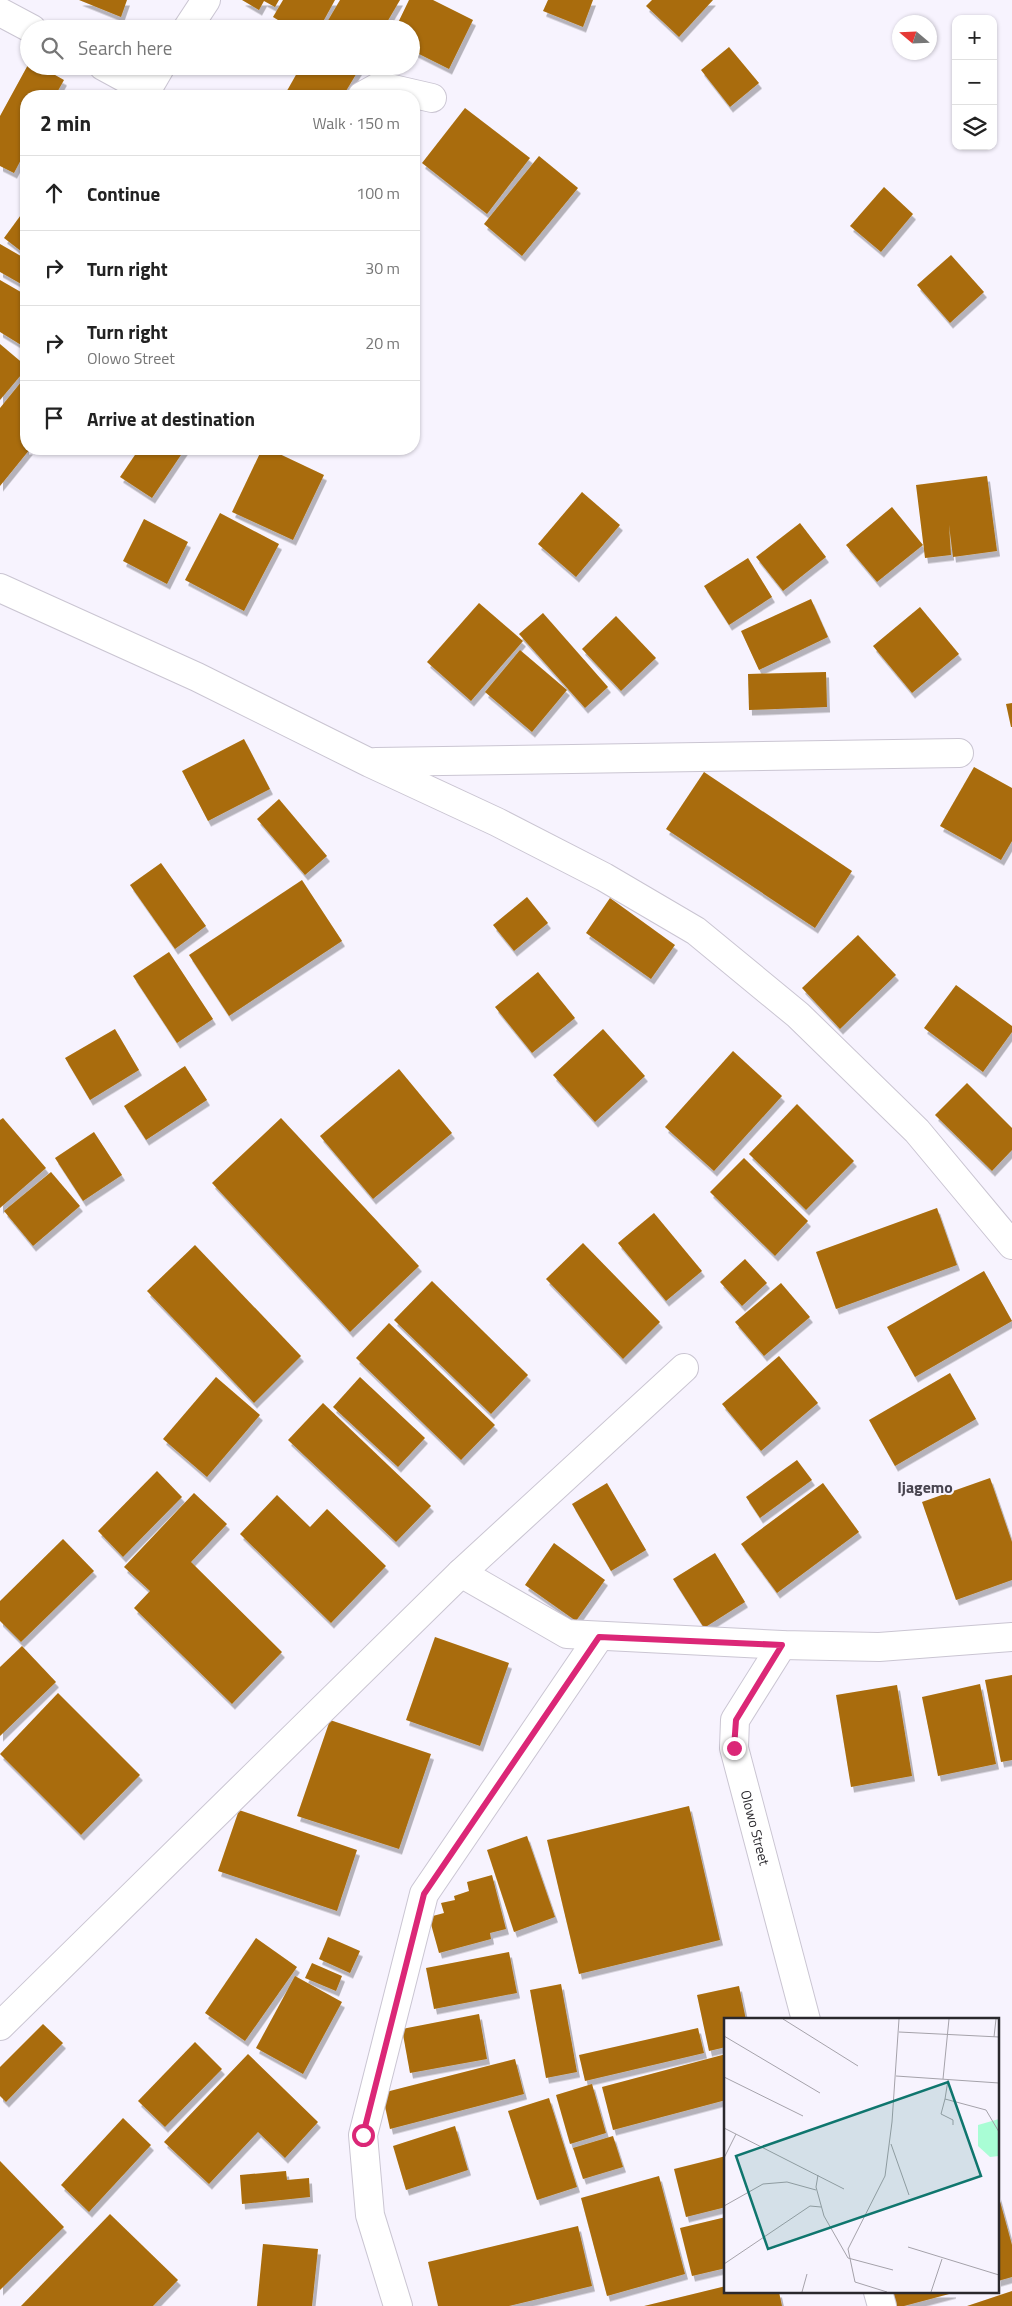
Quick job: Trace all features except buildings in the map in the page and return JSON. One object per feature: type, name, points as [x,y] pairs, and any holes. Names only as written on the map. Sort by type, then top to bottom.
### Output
[{"type":"street","points":[[192,20],[206,0]]},
{"type":"street","points":[[0,12],[20,23]]},
{"type":"street","points":[[119,75],[147,90]]},
{"type":"street","points":[[153,90],[158,75]]},
{"type":"street","points":[[373,90],[380,86],[397,90]]},
{"type":"street","points":[[420,95],[432,98]]},
{"type":"street","points":[[0,588],[197,677],[370,763],[497,822],[604,877],[696,931],[798,1015],[917,1131],[1012,1245]]},
{"type":"street","points":[[370,763],[959,753]]},
{"type":"street","points":[[0,2026],[461,1573],[684,1368]]},
{"type":"street","points":[[461,1573],[567,1634],[782,1645],[879,1647],[1012,1637]]},
{"type":"street","points":[[398,2306],[370,2215],[363,2135],[424,1894],[599,1637]]},
{"type":"street","name":"Olowo Street","points":[[782,1645],[736,1720],[734,1748],[805,2018]]},
{"type":"district","name":"Ijagemo","points":[[925,1487]]},
{"type":"route","points":[[363,2135],[424,1894],[599,1637],[782,1645],[736,1720],[734,1748]]}]
